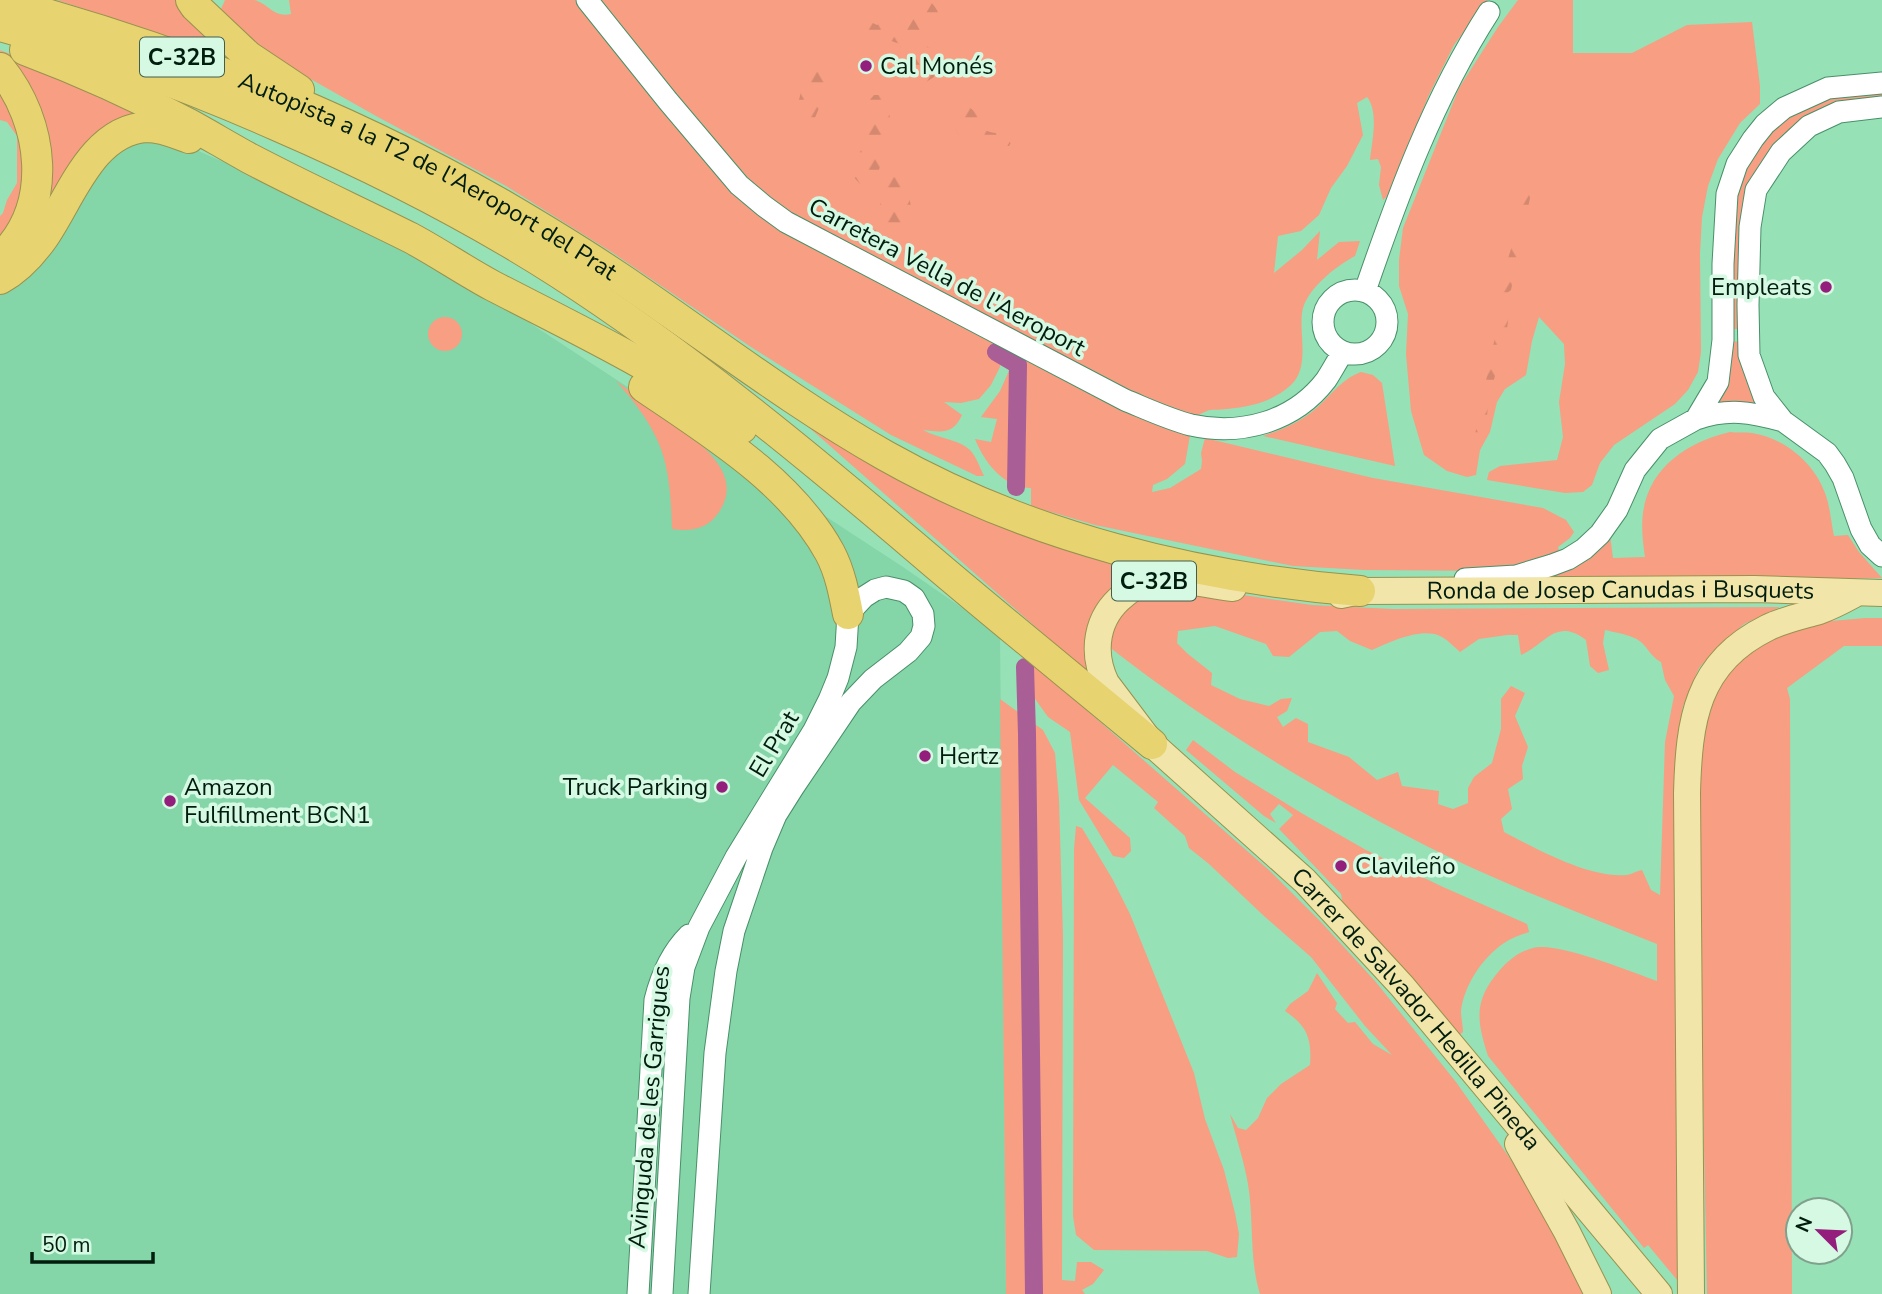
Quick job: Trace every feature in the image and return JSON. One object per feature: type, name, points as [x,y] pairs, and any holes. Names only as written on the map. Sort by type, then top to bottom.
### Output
[{"type":"highway","points":[[191,0],[248,56],[358,130]]},
{"type":"highway","name":"Autopista a la T2 de l'Aeroport del Prat","points":[[0,1],[74,21],[207,66],[358,130],[432,166],[572,246],[788,395],[887,456],[984,503],[1102,546],[1203,569],[1273,581],[1360,591]]},
{"type":"highway","name":"Autopista a la T2 de l'Aeroport del Prat","points":[[0,26],[64,43],[198,91],[344,155],[485,229],[558,272],[723,390],[915,547]]},
{"type":"highway","points":[[0,41],[93,77],[188,124],[249,158],[414,240],[492,285],[587,334],[699,399],[858,514],[915,547]]},
{"type":"highway","points":[[0,68],[21,99],[29,117],[38,170],[33,201],[20,233],[11,248],[0,258]]},
{"type":"highway","points":[[0,279],[33,252],[89,163],[113,138],[124,132],[157,128],[249,158]]},
{"type":"highway","points":[[492,285],[711,433],[774,485],[803,513],[830,554],[838,573],[848,614]]},
{"type":"highway","name":"C-32B","points":[[915,547],[1152,744]]},
{"type":"main road","name":"C-32B","points":[[1152,744],[1106,683],[1097,659],[1100,628],[1106,615],[1115,603],[1135,587],[1166,579],[1319,598],[1360,591]]},
{"type":"main road","name":"Ronda de Josep Canudas i Busquets","points":[[1360,591],[1754,589],[1870,593]]},
{"type":"main road","points":[[1691,1294],[1687,793],[1688,753],[1693,721],[1698,703],[1717,667],[1748,638],[1769,627],[1870,593]]},
{"type":"main road","name":"Carrer de Salvador Hedilla Pineda","points":[[1152,744],[1305,881],[1402,986],[1659,1294]]},
{"type":"main road","points":[[1458,1052],[1528,1159],[1598,1294]]},
{"type":"street","name":"Carretera Vella de l'Aeroport","points":[[587,0],[739,185],[764,206],[786,222],[1125,400],[1191,425],[1222,429],[1270,423],[1308,398],[1325,381],[1343,352]]},
{"type":"street","points":[[1364,292],[1394,206],[1443,91],[1489,12]]},
{"type":"street","points":[[1696,419],[1718,382],[1723,340],[1727,194],[1737,164],[1759,131],[1784,108],[1828,89],[1882,83]]},
{"type":"street","points":[[1882,107],[1839,112],[1809,126],[1781,152],[1756,190],[1750,227],[1749,355],[1764,397],[1783,421],[1826,453],[1835,464],[1843,478],[1861,528],[1870,545],[1882,556]]},
{"type":"street","points":[[1353,290],[1375,297],[1386,312],[1385,333],[1369,351],[1358,354],[1343,352],[1327,339],[1323,322],[1325,311],[1334,298],[1344,292],[1353,290]]},
{"type":"street","points":[[1360,591],[1436,581],[1516,576],[1568,559],[1600,534],[1617,510],[1635,470],[1660,439],[1696,419],[1713,413],[1755,413],[1783,421]]},
{"type":"street","points":[[699,1294],[715,1053],[734,931],[776,815],[851,702],[873,679],[916,645],[924,626],[923,614],[914,598],[892,587],[869,593],[848,614]]},
{"type":"street","name":"El Prat","points":[[719,890],[829,700],[846,647],[848,614]]},
{"type":"street","name":"Avinguda de les Garrigues","points":[[662,1294],[679,998],[684,967],[699,927],[719,890]]},
{"type":"street","name":"Avinguda de les Garrigues","points":[[638,1294],[655,1000],[673,956],[686,938],[699,927]]},
{"type":"shaded area","points":[[171,139],[292,192],[405,248],[516,314],[903,567],[1000,634],[1006,1294],[0,1294],[0,288],[51,241],[120,144]]},
{"type":"green space","points":[[57,0],[182,0],[235,59]]},
{"type":"green space","points":[[225,0],[254,0],[285,15],[291,14],[289,0],[575,0],[729,189],[1001,346],[1000,367],[991,385],[979,399],[961,403],[944,402],[962,415],[955,426],[946,431],[923,430],[965,446],[974,455],[984,476],[977,476],[891,435],[751,347],[613,253],[506,186],[261,51],[221,9]]},
{"type":"green space","points":[[599,0],[1488,0],[1454,45],[1428,97],[1389,195],[1383,200],[1379,185],[1381,167],[1378,159],[1370,160],[1374,119],[1367,97],[1357,103],[1363,135],[1347,166],[1331,188],[1319,215],[1301,231],[1278,236],[1274,273],[1320,231],[1317,260],[1339,242],[1360,241],[1355,256],[1322,280],[1304,304],[1301,321],[1302,360],[1297,378],[1284,391],[1269,399],[1245,406],[1209,410],[1197,416],[1166,407],[1111,383],[784,212],[763,195],[671,90]]},
{"type":"green space","points":[[904,0],[929,0],[939,16],[940,28],[924,45],[936,51],[939,58],[934,77],[923,84],[911,74],[900,44],[877,36],[861,39],[850,26],[862,18],[877,25],[892,16],[905,14]]},
{"type":"green space","points":[[1518,0],[1573,0],[1573,53],[1632,53],[1687,25],[1752,22],[1760,104],[1740,123],[1718,159],[1708,186],[1702,217],[1700,254],[1701,352],[1698,372],[1688,390],[1675,404],[1614,445],[1600,463],[1592,485],[1583,492],[1565,493],[1487,480],[1489,472],[1500,466],[1557,460],[1563,437],[1559,402],[1565,364],[1564,344],[1539,317],[1526,375],[1505,389],[1497,402],[1490,432],[1480,450],[1476,475],[1467,477],[1447,471],[1424,455],[1411,411],[1406,354],[1408,314],[1399,286],[1403,228],[1459,88]]},
{"type":"green space","points":[[0,50],[149,114],[39,210]]},
{"type":"green space","points":[[814,66],[824,66],[829,79],[828,91],[814,96],[819,108],[812,125],[801,125],[796,108],[804,81]]},
{"type":"green space","points":[[0,83],[21,122],[24,197],[0,242],[0,216],[17,183],[17,136],[7,122],[0,120]]},
{"type":"green space","points":[[1882,88],[1882,98],[1775,148],[1740,329],[1730,329],[1730,245],[1733,218],[1748,167],[1762,144],[1782,123],[1809,105],[1834,97]]},
{"type":"green space","points":[[874,95],[885,95],[890,118],[885,130],[885,149],[873,187],[860,184],[851,174],[863,142],[866,108]]},
{"type":"green space","points":[[968,106],[981,117],[980,128],[986,131],[999,133],[1017,125],[1009,146],[975,139],[963,143],[955,128],[955,111]]},
{"type":"green space","points":[[895,176],[906,183],[911,211],[909,222],[902,236],[889,237],[888,251],[868,253],[859,240],[866,222],[881,223],[880,205],[887,181]]},
{"type":"green space","points":[[1527,189],[1530,198],[1511,290],[1503,296],[1499,286],[1514,240],[1522,192]]},
{"type":"green space","points":[[1507,302],[1506,334],[1490,395],[1480,450],[1473,444],[1501,308]]},
{"type":"green space","points":[[445,317],[457,322],[462,334],[457,346],[445,351],[433,346],[428,334],[433,322]]},
{"type":"green space","points":[[1731,341],[1741,342],[1760,405],[1715,404],[1729,374]]},
{"type":"green space","points":[[1016,355],[1128,413],[1190,435],[1185,464],[1167,479],[1153,485],[1152,492],[1170,488],[1201,469],[1205,438],[1373,478],[1543,508],[1566,520],[1574,532],[1558,547],[1560,553],[1550,559],[1491,571],[1364,570],[1293,566],[1095,525],[1031,506],[1031,488],[1012,484],[996,472],[975,439],[991,442],[997,419],[981,417],[1000,391]]},
{"type":"green space","points":[[1361,372],[1373,375],[1382,383],[1395,466],[1263,436],[1301,419],[1341,384]]},
{"type":"green space","points":[[616,381],[704,447],[722,471],[726,497],[715,518],[704,526],[686,530],[672,529],[668,478],[661,449],[642,413]]},
{"type":"green space","points":[[788,409],[1115,567],[1119,571],[1121,581],[1085,648],[1088,673]]},
{"type":"green space","points":[[1730,432],[1752,433],[1775,440],[1806,462],[1825,493],[1834,536],[1848,535],[1882,578],[1551,581],[1552,577],[1587,556],[1610,535],[1613,558],[1645,557],[1643,513],[1653,482],[1673,459],[1686,450],[1714,436]]},
{"type":"green space","points":[[1152,590],[1216,591],[1312,605],[1393,609],[1780,607],[1744,624],[1699,668],[1683,706],[1679,727],[1676,780],[1683,1287],[1648,1245],[1644,1248],[1488,1056],[1480,1024],[1480,1005],[1488,986],[1503,967],[1522,952],[1544,947],[1559,949],[1594,958],[1657,981],[1657,944],[1451,858],[1361,812],[1231,734],[1108,646],[1110,633],[1123,608]],"holes":[[[1215,626],[1266,644],[1273,656],[1289,657],[1320,632],[1337,631],[1350,641],[1372,650],[1407,636],[1426,633],[1442,637],[1460,652],[1479,639],[1518,635],[1521,655],[1552,635],[1567,631],[1586,640],[1590,666],[1598,673],[1609,670],[1603,643],[1605,630],[1636,639],[1661,662],[1665,680],[1674,696],[1665,742],[1660,895],[1651,890],[1642,870],[1627,875],[1613,875],[1581,868],[1504,832],[1501,819],[1512,809],[1508,789],[1523,779],[1522,766],[1528,747],[1515,716],[1525,693],[1511,686],[1501,699],[1501,729],[1492,763],[1474,777],[1468,788],[1468,803],[1453,809],[1438,804],[1439,791],[1402,786],[1398,772],[1377,780],[1349,757],[1308,742],[1308,724],[1296,718],[1283,727],[1277,717],[1287,711],[1292,698],[1281,699],[1269,706],[1240,699],[1211,685],[1212,673],[1177,643],[1178,631]]]},
{"type":"green space","points":[[1882,618],[1882,646],[1844,646],[1787,688],[1790,699],[1792,1196],[1784,1196],[1784,1266],[1792,1266],[1792,1294],[1707,1294],[1702,1049],[1700,761],[1703,735],[1715,698],[1714,685],[1741,652],[1809,623]]},
{"type":"green space","points":[[1034,664],[1270,871],[1375,981],[1456,1082],[1509,1157],[1548,1219],[1588,1294],[1260,1294],[1254,1267],[1248,1184],[1230,1114],[1238,1128],[1246,1130],[1258,1118],[1267,1098],[1281,1084],[1310,1065],[1309,1040],[1303,1028],[1285,1011],[1308,991],[1317,973],[1337,1003],[1335,1009],[1348,1023],[1355,1022],[1373,1044],[1392,1055],[1365,1026],[1311,957],[1189,848],[1185,836],[1154,808],[1158,802],[1113,765],[1085,798],[1130,838],[1131,851],[1124,858],[1113,856],[1079,800],[1070,732],[1048,717],[1033,696]]},
{"type":"green space","points":[[1000,699],[1043,730],[1055,753],[1063,937],[1062,1280],[1075,1281],[1077,1262],[1091,1262],[1104,1270],[1093,1284],[1082,1290],[1085,1294],[1006,1294]]},
{"type":"green space","points":[[1193,740],[1235,772],[1366,850],[1527,924],[1529,932],[1496,949],[1470,982],[1461,1011],[1463,1032],[1459,1035],[1343,906],[1341,894],[1279,829],[1293,815],[1279,804],[1270,814],[1276,823],[1264,816],[1186,750]]},
{"type":"green space","points":[[1076,826],[1082,828],[1130,914],[1194,1073],[1205,1119],[1224,1170],[1235,1213],[1239,1234],[1237,1257],[1228,1258],[1207,1251],[1094,1250],[1076,1235],[1073,1216]]},
{"type":"waterway","points":[[996,352],[1018,365],[1016,487]]},
{"type":"waterway","points":[[1025,667],[1034,1294]]},
{"type":"place","name":"Cal Monés","points":[[866,66]]},
{"type":"place","name":"Empleats","points":[[1826,287]]},
{"type":"place","name":"Hertz","points":[[925,756]]},
{"type":"place","name":"Truck Parking","points":[[722,787]]},
{"type":"place","name":"Amazon Fulfillment BCN1","points":[[170,801]]},
{"type":"place","name":"Clavileño","points":[[1341,866]]}]
